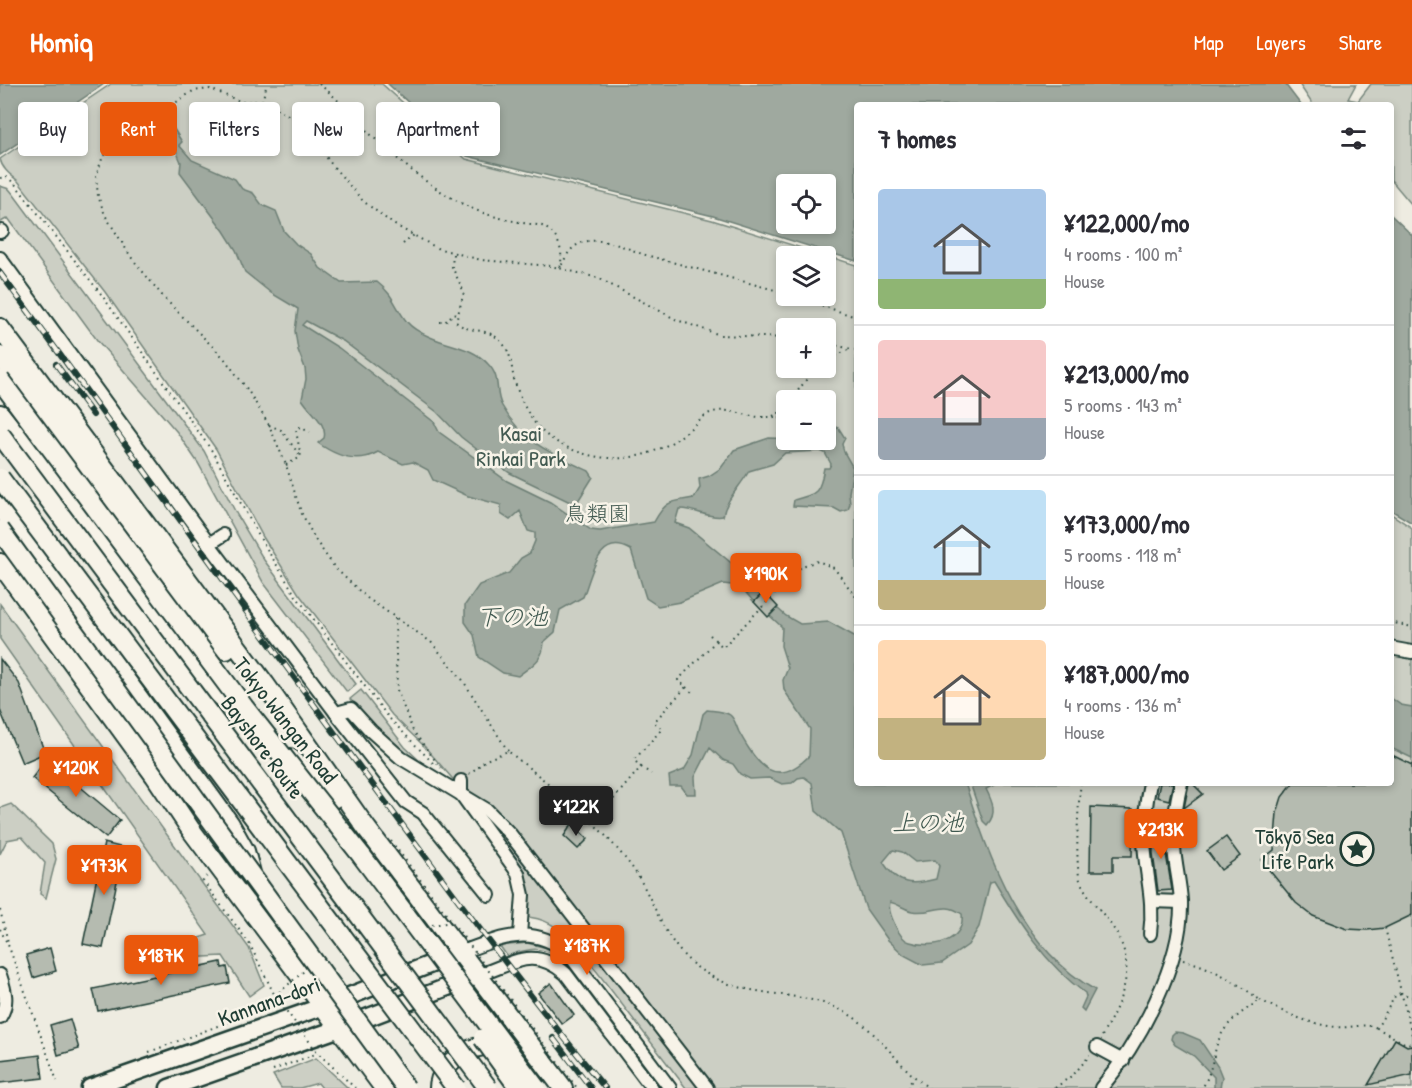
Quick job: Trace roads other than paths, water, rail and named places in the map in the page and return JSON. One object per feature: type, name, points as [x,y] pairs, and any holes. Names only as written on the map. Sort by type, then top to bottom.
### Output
[{"type":"highway","points":[[0,328],[258,674],[367,829],[563,1088]]},
{"type":"highway","points":[[0,356],[86,464],[205,625],[302,739]]},
{"type":"highway","name":"Tokyo Wangan Road","points":[[0,380],[244,706],[361,855],[536,1088]]},
{"type":"highway","points":[[0,414],[117,560],[214,689],[234,711],[322,785],[335,801],[367,829]]},
{"type":"highway","name":"Bayshore Route","points":[[0,434],[488,1088]]},
{"type":"highway","points":[[0,478],[456,1088]]},
{"type":"highway","points":[[0,506],[230,824],[245,851],[260,906],[284,955]]},
{"type":"highway","points":[[0,530],[406,1088]]},
{"type":"highway","points":[[0,562],[155,776],[191,830],[384,1088]]},
{"type":"highway","points":[[0,582],[164,799],[191,830]]},
{"type":"highway","points":[[361,855],[460,1006],[519,1088]]},
{"type":"highway","points":[[290,930],[416,1088]]},
{"type":"highway","points":[[439,1088],[442,1073],[450,1064],[467,1052],[481,1046],[498,1047],[514,1057],[532,1073],[543,1088]]},
{"type":"main road","name":"Kannana-dori","points":[[90,1088],[324,1005],[462,952]]},
{"type":"main road","points":[[168,1088],[340,1028],[479,975]]},
{"type":"street","points":[[0,258],[336,714],[406,802],[423,813],[489,895]]},
{"type":"street","points":[[209,544],[223,535]]},
{"type":"street","points":[[1394,649],[1412,652]]},
{"type":"street","points":[[336,714],[351,709],[401,758],[439,783],[461,788],[487,810],[510,834],[707,1088]]},
{"type":"street","points":[[1149,786],[1144,841],[1152,901],[1150,934]]},
{"type":"street","points":[[1101,1088],[1123,1061],[1160,990],[1173,958],[1181,902],[1173,844],[1174,812],[1179,786]]},
{"type":"street","points":[[461,788],[518,873],[523,896],[520,935]]},
{"type":"street","points":[[1152,901],[1181,902]]},
{"type":"street","points":[[462,952],[502,937],[520,935],[546,939],[554,943],[568,953],[670,1088]]},
{"type":"street","points":[[479,975],[529,958],[545,959],[552,963],[566,974],[652,1088]]},
{"type":"street","points":[[0,975],[6,992],[6,1003],[0,1017]]},
{"type":"street","points":[[1097,1047],[1123,1061]]},
{"type":"water","points":[[0,84],[104,84],[78,102],[18,102],[18,143],[0,155]]},
{"type":"water","points":[[388,84],[1285,84],[1299,102],[854,102],[854,260],[836,255],[836,246],[808,246],[713,216],[467,156],[500,156],[500,102],[408,102]]},
{"type":"water","name":"下の池","points":[[177,134],[182,142],[179,145],[192,160],[235,179],[242,189],[253,193],[262,205],[276,211],[284,231],[296,244],[311,254],[320,268],[341,283],[377,282],[387,292],[407,322],[415,329],[482,358],[495,374],[502,406],[519,429],[540,446],[589,471],[593,477],[578,501],[570,502],[510,473],[461,437],[437,412],[343,341],[306,321],[302,325],[339,348],[434,422],[439,432],[507,481],[550,502],[591,530],[600,531],[654,522],[670,503],[694,498],[700,488],[699,479],[721,468],[734,450],[769,438],[776,438],[776,450],[836,450],[836,429],[838,427],[845,438],[842,444],[844,452],[853,468],[848,510],[841,512],[834,508],[793,506],[794,500],[809,496],[816,491],[821,483],[824,468],[829,468],[831,464],[825,453],[820,451],[785,453],[773,464],[749,471],[730,499],[723,516],[679,509],[675,523],[689,528],[747,576],[746,578],[762,594],[754,602],[740,586],[723,584],[680,602],[658,606],[646,598],[631,550],[611,546],[598,558],[593,567],[583,597],[560,610],[555,632],[544,642],[536,662],[518,676],[503,673],[479,657],[474,635],[465,622],[465,605],[479,585],[509,573],[521,558],[530,553],[535,541],[535,533],[528,531],[520,511],[510,520],[501,514],[501,505],[468,496],[433,480],[428,470],[413,462],[403,464],[378,452],[370,456],[347,457],[332,452],[318,443],[324,438],[325,433],[318,418],[302,399],[306,379],[295,331],[298,309],[271,293],[245,272],[236,250],[224,231],[180,172],[181,162],[177,153]]},
{"type":"water","points":[[1394,218],[1412,235],[1412,523],[1394,512]]},
{"type":"water","name":"上の池","points":[[777,608],[800,624],[829,622],[854,636],[854,786],[966,786],[985,842],[1011,900],[1047,950],[1069,972],[1095,990],[1084,1011],[1081,1008],[1086,997],[1085,993],[1045,956],[1023,927],[994,881],[990,882],[979,927],[968,945],[942,963],[923,965],[904,955],[888,940],[866,909],[841,833],[816,811],[812,783],[804,777],[792,783],[782,784],[769,778],[750,779],[740,774],[733,764],[723,760],[710,748],[695,777],[696,794],[687,794],[681,786],[670,786],[669,776],[684,770],[693,755],[703,714],[707,710],[730,715],[753,754],[768,769],[777,772],[786,771],[797,766],[809,756],[810,729],[784,690],[783,680],[788,668],[781,646],[782,627],[770,616]],"holes":[[[893,850],[902,852],[915,862],[935,860],[939,866],[936,879],[912,883],[905,882],[894,875],[883,862]],[[890,902],[912,911],[949,908],[962,914],[962,924],[953,937],[937,944],[910,942],[903,938],[897,930],[891,914]]]},
{"type":"water","points":[[1394,700],[1401,705],[1412,707],[1412,758],[1394,749]]},
{"type":"water","name":"上の池","points":[[971,786],[992,786],[986,789],[992,802],[992,816],[987,825],[983,821]]},
{"type":"water","points":[[1175,1032],[1200,1040],[1218,1067],[1222,1077],[1220,1088],[1214,1088],[1214,1077],[1194,1056],[1175,1045],[1171,1039]]},
{"type":"railway","points":[[0,273],[430,862],[605,1088]]},
{"type":"railway","points":[[56,364],[93,415]]},
{"type":"railway","points":[[553,1038],[591,1088]]},
{"type":"place","name":"Tōkyō Sea Life Park","points":[[1357,849]]},
{"type":"park label","name":"Kasai Rinkai Park","points":[[521,446]]},
{"type":"park label","name":"鳥類園","points":[[597,513]]}]
